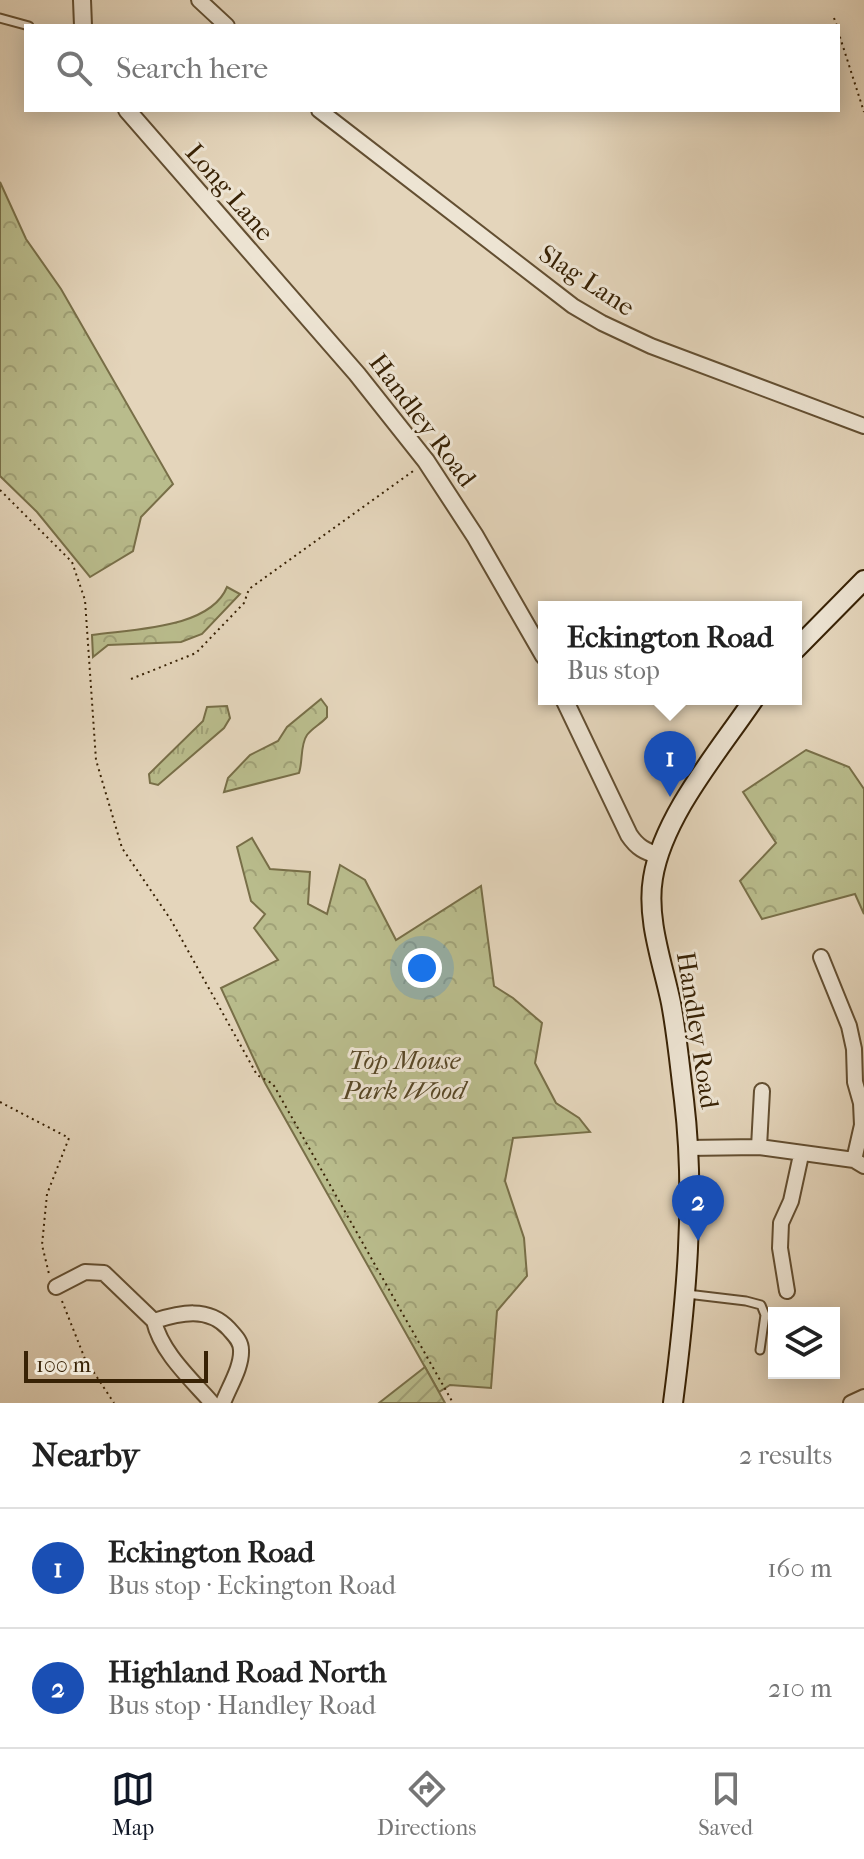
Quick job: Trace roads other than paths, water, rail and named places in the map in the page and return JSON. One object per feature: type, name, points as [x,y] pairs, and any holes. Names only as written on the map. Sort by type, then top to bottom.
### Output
[{"type":"main road","points":[[802,643],[864,580]]},
{"type":"main road","name":"Handley Road","points":[[673,1403],[689,1224],[687,1148],[672,1006],[653,914],[653,878],[669,826],[750,705]]},
{"type":"street","points":[[82,0],[83,24]]},
{"type":"street","points":[[199,0],[225,24]]},
{"type":"street","name":"Long Lane","points":[[129,112],[297,305]]},
{"type":"street","name":"Slag Lane","points":[[322,112],[562,297],[602,323],[651,346],[864,426]]},
{"type":"street","name":"Handley Road","points":[[297,305],[426,461],[475,536],[538,646]]},
{"type":"street","points":[[567,705],[629,835],[636,846],[647,853],[659,855]]},
{"type":"street","points":[[687,1148],[759,1147],[859,1163],[862,1125],[861,1103],[855,1082],[854,1049],[849,1026],[821,957]]},
{"type":"street","points":[[759,1147],[762,1091]]},
{"type":"street","points":[[787,1291],[780,1248],[781,1223],[791,1201],[801,1155]]},
{"type":"street","points":[[56,1287],[85,1272],[104,1273],[154,1321],[157,1334],[212,1403]]},
{"type":"street","points":[[154,1321],[197,1312],[215,1317],[240,1340],[242,1352],[239,1364],[223,1403]]},
{"type":"street","points":[[851,1403],[864,1397]]},
{"type":"lane","points":[[0,18],[24,25]]},
{"type":"lane","points":[[684,1294],[761,1305],[765,1315],[760,1350]]},
{"type":"place","name":"Eckington Road","points":[[670,797]]},
{"type":"place","name":"Highland Road North","points":[[698,1241]]},
{"type":"park label","name":"Top Mouse Park Wood","points":[[404,1075]]}]
